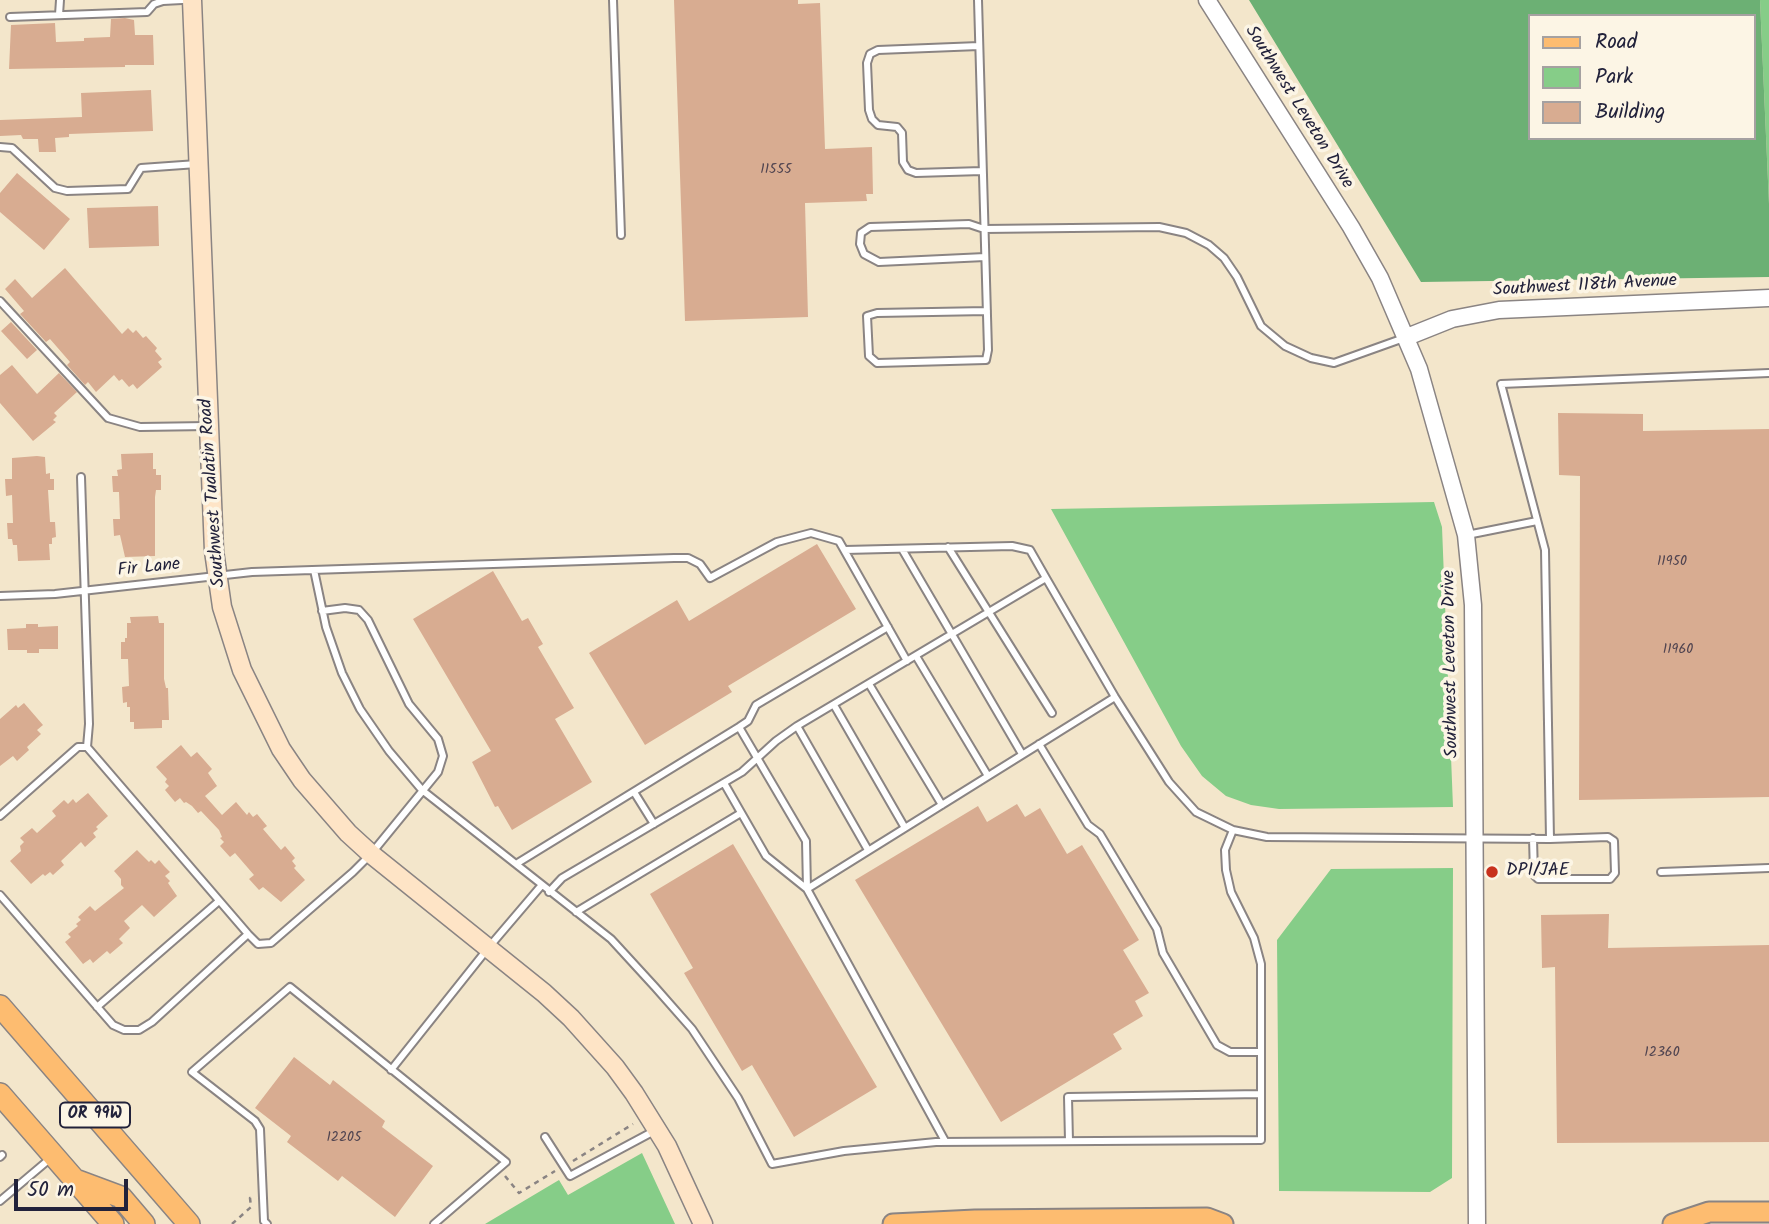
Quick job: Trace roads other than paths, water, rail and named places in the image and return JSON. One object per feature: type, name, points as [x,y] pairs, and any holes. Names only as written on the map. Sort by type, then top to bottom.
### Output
[{"type":"highway","name":"OR 99W","points":[[0,1006],[190,1224]]},
{"type":"highway","name":"OR 99W","points":[[0,1094],[113,1224]]},
{"type":"highway","points":[[76,1180],[121,1197],[144,1224]]},
{"type":"main road","name":"Southwest Tualatin Road","points":[[192,0],[208,426],[217,575],[222,607],[242,670],[265,722],[302,780],[348,833],[544,993],[594,1042],[634,1093],[657,1129],[681,1173],[703,1224]]},
{"type":"main road","points":[[1672,1224],[1709,1212],[1769,1212]]},
{"type":"main road","points":[[893,1224],[975,1220],[1207,1218],[1223,1224]]},
{"type":"street","name":"Southwest Leveton Drive","points":[[1207,0],[1358,238],[1380,278],[1419,369],[1466,535],[1473,605],[1477,1224]]},
{"type":"street","name":"Southwest 118th Avenue","points":[[1407,337],[1452,319],[1499,310],[1769,298]]},
{"type":"lane","points":[[59,15],[60,0]]},
{"type":"lane","points":[[10,17],[147,12],[163,1],[182,0]]},
{"type":"lane","points":[[613,0],[621,235]]},
{"type":"lane","points":[[978,0],[982,171],[987,312],[988,350],[986,360],[877,363],[869,356],[867,316],[877,313],[987,312]]},
{"type":"lane","points":[[979,46],[878,50],[870,54],[867,63],[869,110],[872,119],[878,125],[897,127],[902,133],[903,162],[908,170],[916,173],[982,171]]},
{"type":"lane","points":[[0,147],[12,148],[55,188],[67,191],[128,189],[141,168],[199,164]]},
{"type":"lane","points":[[985,257],[879,262],[864,254],[860,244],[861,233],[870,228],[970,224],[984,229],[1159,227],[1186,233],[1209,245],[1224,258],[1237,277],[1261,326],[1285,346],[1311,358],[1334,363],[1407,337]]},
{"type":"lane","points":[[0,301],[108,418],[140,427],[208,426]]},
{"type":"lane","points":[[1550,839],[1545,550],[1501,384],[1769,373]]},
{"type":"lane","points":[[81,477],[89,724],[87,747],[258,944],[271,943],[371,854],[438,772],[443,756],[438,739],[409,704],[368,620],[359,610],[345,608],[322,611]]},
{"type":"lane","points":[[1466,535],[1537,521]]},
{"type":"lane","name":"Fir Lane","points":[[0,596],[85,590],[217,575],[674,558],[688,558],[700,564],[710,578],[777,542],[811,533],[839,541],[845,550]]},
{"type":"lane","points":[[907,661],[845,550],[1012,545],[1030,550],[1115,697],[1169,782],[1196,811],[1233,830],[1267,837],[1474,837],[1533,838],[1550,839],[1608,836],[1614,841],[1615,873],[1610,879],[1538,879],[1534,875],[1533,838]]},
{"type":"lane","points":[[947,547],[1052,713]]},
{"type":"lane","points":[[902,549],[1023,754]]},
{"type":"lane","points":[[314,570],[322,611],[342,673],[360,709],[389,751],[422,790],[611,939],[692,1029],[738,1098],[772,1164],[844,1151],[945,1141],[1261,1140],[1261,964],[1254,938],[1231,892],[1226,870],[1225,850],[1233,830]]},
{"type":"lane","points":[[549,892],[562,878],[724,783],[797,726],[1046,578]]},
{"type":"lane","points":[[516,864],[739,727],[748,721],[756,705],[888,627]]},
{"type":"lane","points":[[916,656],[988,776]]},
{"type":"lane","points":[[869,684],[942,805]]},
{"type":"lane","points":[[807,889],[1115,697]]},
{"type":"lane","points":[[834,705],[905,828]]},
{"type":"lane","points":[[797,726],[868,850]]},
{"type":"lane","points":[[739,727],[806,841],[807,889]]},
{"type":"lane","points":[[1039,744],[1088,825],[1100,834],[1157,929],[1163,953],[1217,1045],[1230,1052],[1261,1052]]},
{"type":"lane","points":[[0,816],[78,747],[87,747]]},
{"type":"lane","points":[[724,783],[766,856],[807,889],[945,1141]]},
{"type":"lane","points":[[634,792],[654,824]]},
{"type":"lane","points":[[576,912],[741,813]]},
{"type":"lane","points":[[1661,872],[1769,868]]},
{"type":"lane","points":[[391,1070],[541,886]]},
{"type":"lane","points":[[0,895],[113,1025],[124,1030],[139,1030],[152,1022],[248,934]]},
{"type":"lane","points":[[97,1007],[219,901]]},
{"type":"lane","points":[[267,1224],[264,1221],[260,1129],[255,1121],[192,1072],[290,987],[506,1163],[433,1224]]},
{"type":"lane","points":[[1069,1141],[1068,1097],[1261,1094]]},
{"type":"lane","points":[[545,1137],[570,1176],[657,1129]]},
{"type":"lane","points":[[0,1201],[54,1156]]},
{"type":"place","name":"DPI/JAE","points":[[1492,872]]}]
